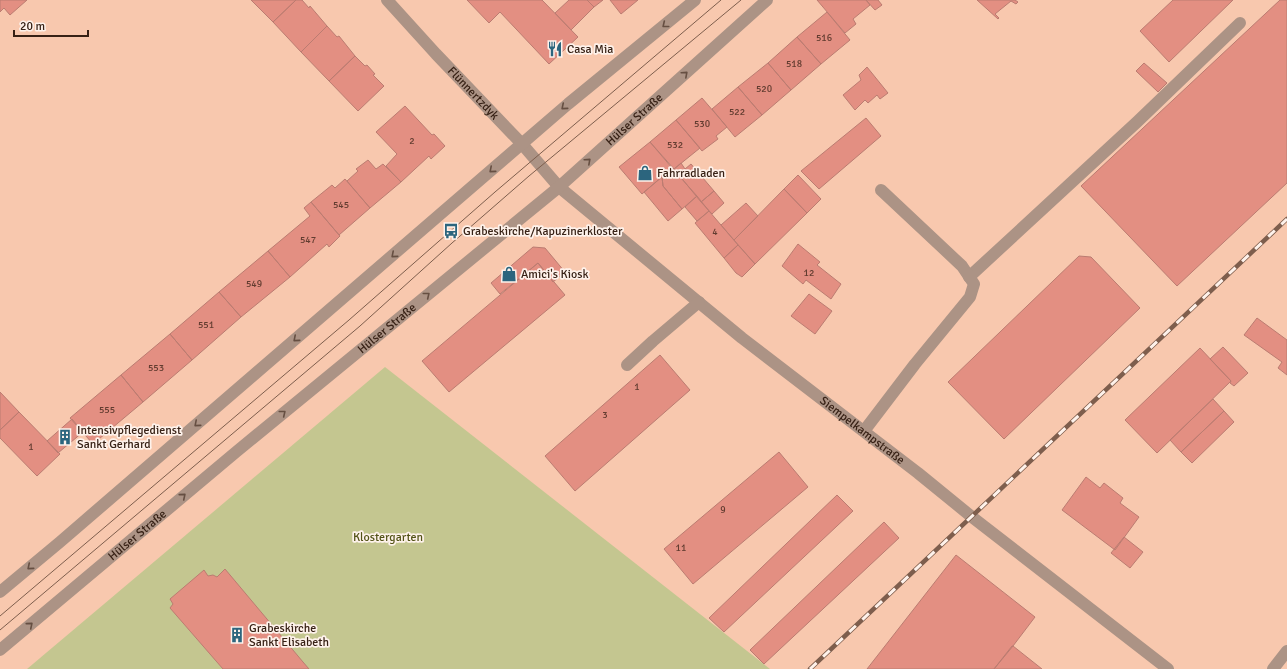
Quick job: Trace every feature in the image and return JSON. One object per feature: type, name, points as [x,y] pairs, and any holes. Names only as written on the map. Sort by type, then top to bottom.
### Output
[{"type":"street","name":"Flünnertzdyk","points":[[387,0],[522,144],[559,187]]},
{"type":"street","points":[[0,592],[522,144],[695,0]]},
{"type":"street","name":"Hülser Straße","points":[[0,650],[242,447],[559,187],[767,0]]},
{"type":"street","points":[[969,277],[1137,122],[1240,23]]},
{"type":"street","name":"Siempelkampstraße","points":[[559,187],[742,338],[864,431],[1168,669]]},
{"type":"street","points":[[864,431],[915,364],[970,297],[974,284],[962,266],[881,190]]},
{"type":"street","points":[[627,365],[652,341],[699,302]]},
{"type":"street","points":[[1273,669],[1287,651]]},
{"type":"green space","name":"Klostergarten","points":[[385,367],[770,669],[27,669]]},
{"type":"building","points":[[0,0],[27,0],[10,15],[4,8],[0,12]]},
{"type":"building","points":[[251,0],[296,0],[273,22]]},
{"type":"building","points":[[296,0],[302,0],[309,8],[310,6],[327,26],[301,52],[273,22]]},
{"type":"building","points":[[467,0],[542,0],[578,37],[549,64],[500,12],[489,23]]},
{"type":"building","points":[[569,0],[587,0],[594,7],[571,30],[555,13]]},
{"type":"building","points":[[587,0],[603,0],[594,7]]},
{"type":"building","points":[[610,0],[638,0],[621,14]]},
{"type":"building","points":[[817,0],[866,0],[870,5],[853,19],[856,24],[845,33]]},
{"type":"building","points":[[866,0],[878,0],[882,5],[875,10]]},
{"type":"building","points":[[977,0],[1015,0],[1018,2],[1016,4],[1011,1],[995,14],[999,18],[998,19]]},
{"type":"building","points":[[1173,0],[1233,0],[1169,62],[1140,31]]},
{"type":"building","points":[[1280,0],[1287,0],[1287,183],[1177,286],[1081,186]]},
{"type":"building","points":[[827,12],[850,40],[821,64],[797,37]]},
{"type":"building","points":[[327,26],[337,37],[339,36],[355,56],[329,81],[301,52]]},
{"type":"building","points":[[797,37],[821,64],[791,90],[768,63]]},
{"type":"building","points":[[355,56],[365,66],[367,65],[375,74],[373,75],[384,86],[358,111],[329,81]]},
{"type":"building","points":[[768,63],[791,90],[762,115],[738,87]]},
{"type":"building","points":[[1144,63],[1167,83],[1158,92],[1136,71]]},
{"type":"building","points":[[867,67],[888,93],[880,99],[877,95],[868,103],[865,100],[855,110],[843,95],[861,80],[859,75]]},
{"type":"building","points":[[738,87],[762,115],[735,137],[712,109]]},
{"type":"building","points":[[702,98],[727,127],[716,136],[718,139],[702,151],[676,120]]},
{"type":"building","points":[[405,106],[432,135],[434,134],[445,146],[431,159],[429,156],[401,182],[386,166],[397,154],[376,132]]},
{"type":"building","points":[[866,118],[881,136],[819,189],[801,171]]},
{"type":"building","points":[[676,120],[700,148],[674,169],[650,142]]},
{"type":"building","name":"Fahrradladen","points":[[650,142],[672,168],[642,194],[619,167]]},
{"type":"building","points":[[368,160],[376,169],[383,164],[401,182],[370,208],[347,181],[358,171],[356,169]]},
{"type":"building","points":[[681,163],[685,169],[691,164],[714,191],[701,202],[674,169]]},
{"type":"building","points":[[672,168],[697,196],[682,209],[663,186],[662,177]]},
{"type":"building","points":[[798,175],[821,199],[807,213],[784,189]]},
{"type":"building","points":[[662,177],[663,186],[682,209],[668,221],[644,192]]},
{"type":"building","points":[[345,179],[370,208],[339,235],[311,202],[332,185],[335,188]]},
{"type":"building","points":[[784,189],[807,213],[755,264],[734,240]]},
{"type":"building","points":[[714,191],[724,203],[712,214],[701,202]]},
{"type":"building","points":[[697,196],[709,211],[697,221],[685,207]]},
{"type":"building","points":[[311,202],[340,236],[329,247],[327,244],[290,277],[268,251],[310,216],[304,208]]},
{"type":"building","points":[[746,203],[758,216],[734,240],[721,225]]},
{"type":"building","points":[[709,211],[738,245],[724,258],[695,223]]},
{"type":"building","points":[[798,244],[820,262],[817,265],[841,284],[831,299],[806,280],[803,284],[782,266]]},
{"type":"building","points":[[738,245],[755,264],[742,277],[736,273],[724,258]]},
{"type":"building","points":[[533,247],[545,248],[565,272],[553,282],[538,263],[500,294],[491,283]]},
{"type":"building","points":[[268,251],[290,277],[241,317],[219,292]]},
{"type":"building","points":[[1079,256],[1091,257],[1140,308],[1004,439],[948,382]]},
{"type":"building","points":[[538,263],[565,295],[449,392],[422,361]]},
{"type":"building","points":[[219,292],[241,317],[192,360],[170,334]]},
{"type":"building","points":[[809,294],[832,311],[815,334],[791,316]]},
{"type":"building","points":[[1257,318],[1287,340],[1287,375],[1278,368],[1282,362],[1244,335]]},
{"type":"building","points":[[170,334],[192,360],[143,402],[121,375]]},
{"type":"building","points":[[1223,347],[1248,373],[1234,386],[1210,359]]},
{"type":"building","points":[[1200,348],[1231,381],[1157,453],[1125,420]]},
{"type":"building","points":[[660,355],[690,390],[575,491],[545,456]]},
{"type":"building","points":[[121,375],[143,402],[93,444],[70,418]]},
{"type":"building","points":[[0,392],[19,412],[0,430]]},
{"type":"building","points":[[1213,399],[1224,411],[1181,452],[1170,440]]},
{"type":"building","points":[[1224,411],[1234,422],[1192,463],[1181,452]]},
{"type":"building","points":[[19,412],[60,454],[37,476],[0,438],[0,430]]},
{"type":"building","name":"Intensivpflegedienst Sankt Gerhard","points":[[72,419],[83,432],[58,453],[47,441]]},
{"type":"building","points":[[779,452],[808,487],[693,584],[664,549]]},
{"type":"building","points":[[1086,477],[1100,488],[1104,483],[1123,498],[1120,503],[1139,517],[1115,550],[1062,510]]},
{"type":"building","points":[[837,495],[853,511],[724,632],[709,618]]},
{"type":"building","points":[[884,522],[899,538],[764,664],[750,650]]},
{"type":"building","points":[[1124,537],[1143,552],[1130,568],[1111,553]]},
{"type":"building","points":[[956,555],[1035,617],[1013,646],[994,669],[867,669]]},
{"type":"building","name":"Grabeskirche Sankt Elisabeth","points":[[225,569],[309,669],[223,669],[170,608],[173,604],[170,599],[204,570],[208,576],[213,575],[217,577]]},
{"type":"building","points":[[1013,646],[1042,669],[994,669]]},
{"type":"tram line","points":[[0,616],[349,320],[495,192],[721,0]]},
{"type":"tram line","points":[[0,630],[360,326],[529,176],[741,0]]},
{"type":"railway","points":[[810,669],[1287,219]]},
{"type":"place","name":"Casa Mia","points":[[555,49]]},
{"type":"place","name":"Fahrradladen","points":[[645,173]]},
{"type":"place","name":"Grabeskirche/Kapuzinerkloster","points":[[451,231]]},
{"type":"place","name":"Amici's Kiosk","points":[[509,274]]},
{"type":"place","name":"Intensivpflegedienst Sankt Gerhard","points":[[65,437]]},
{"type":"place","name":"Grabeskirche Sankt Elisabeth","points":[[237,635]]}]
